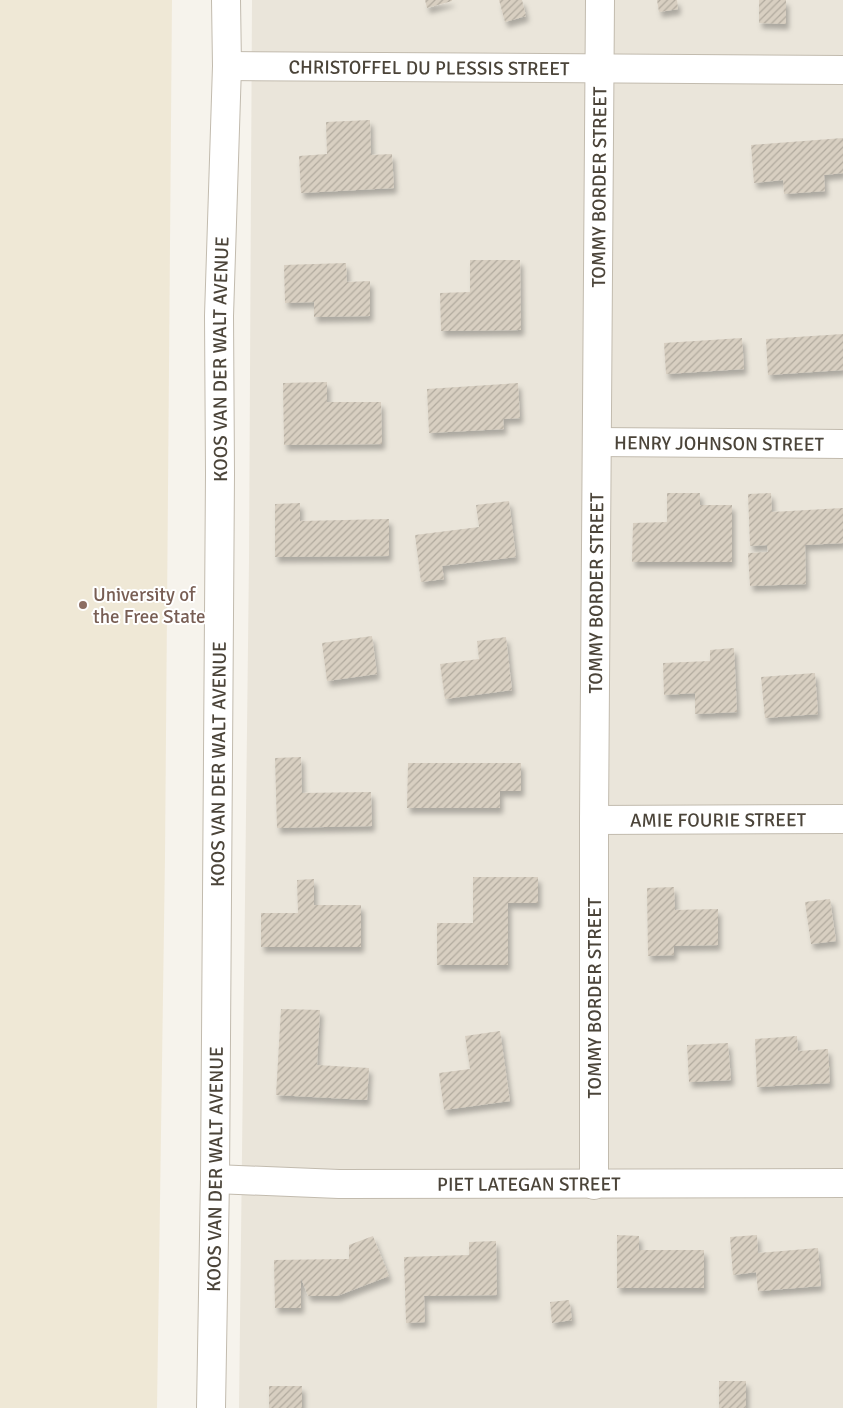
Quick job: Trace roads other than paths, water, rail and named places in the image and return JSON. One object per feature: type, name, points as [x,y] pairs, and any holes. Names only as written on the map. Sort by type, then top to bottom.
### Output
[{"type":"street","name":"KOOS VAN DER WALT AVENUE","points":[[211,1408],[215,1179],[220,474],[219,316],[227,66],[226,0]]},
{"type":"street","name":"TOMMY BORDER STREET","points":[[594,1185],[594,820],[600,0]]},
{"type":"street","name":"CHRISTOFFEL DU PLESSIS STREET","points":[[227,66],[843,70]]},
{"type":"street","name":"HENRY JOHNSON STREET","points":[[597,442],[843,444]]},
{"type":"street","name":"AMIE FOURIE STREET","points":[[594,820],[843,818]]},
{"type":"street","name":"PIET LATEGAN STREET","points":[[215,1179],[339,1184],[843,1184]]},
{"type":"place","name":"University of the Free State","points":[[83,605]]}]
